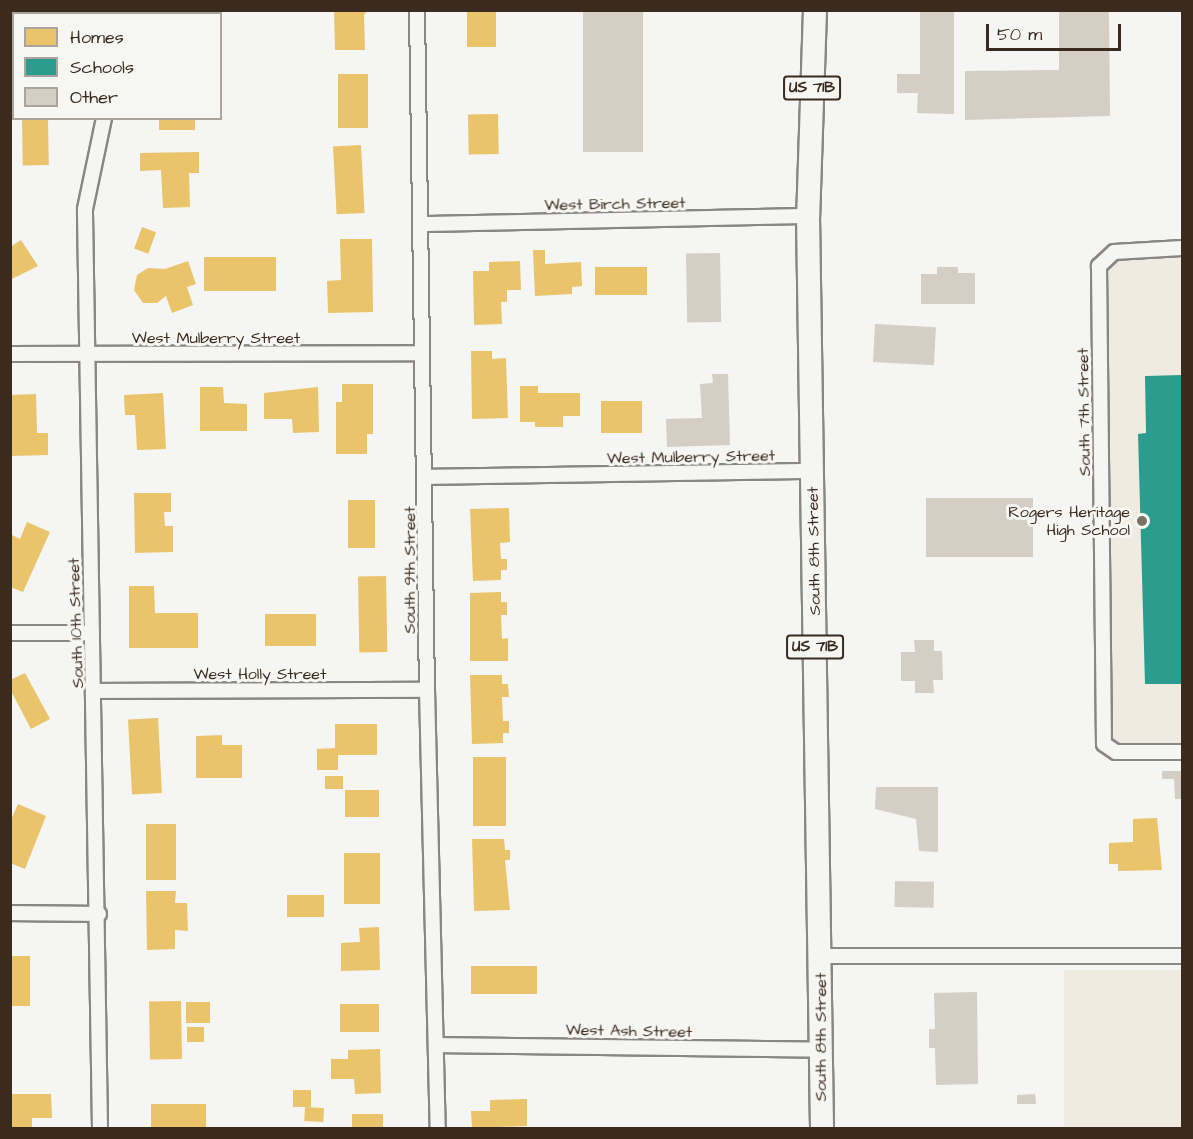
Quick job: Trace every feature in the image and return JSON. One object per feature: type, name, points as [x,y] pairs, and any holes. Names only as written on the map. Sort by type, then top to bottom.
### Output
[{"type":"main road","name":"South 8th Street","points":[[815,10],[808,216],[822,1128]]},
{"type":"street","name":"South 9th Street","points":[[417,10],[423,224],[422,353],[427,477],[427,690],[438,1046],[438,1128]]},
{"type":"street","name":"South 10th Street","points":[[100,1128],[99,914],[86,355],[85,209],[104,120]]},
{"type":"street","name":"West Birch Street","points":[[423,224],[808,216]]},
{"type":"street","name":"South 7th Street","points":[[1182,248],[1114,252],[1099,266],[1104,744],[1116,752],[1182,752]]},
{"type":"street","name":"West Mulberry Street","points":[[10,354],[422,353]]},
{"type":"street","name":"West Mulberry Street","points":[[427,477],[812,471]]},
{"type":"street","points":[[10,633],[92,633]]},
{"type":"street","name":"West Holly Street","points":[[94,691],[427,690]]},
{"type":"street","points":[[10,913],[99,914]]},
{"type":"street","points":[[821,956],[1182,956]]},
{"type":"street","name":"West Ash Street","points":[[438,1046],[820,1050]]},
{"type":"shaded area","name":"Rogers Heritage High School","points":[[1098,256],[1182,256],[1182,746],[1098,746]]},
{"type":"shaded area","points":[[1064,970],[1182,970],[1182,1128],[1064,1128]]},
{"type":"building: Homes","points":[[334,10],[368,10],[364,15],[365,50],[335,50]]},
{"type":"building: Homes","points":[[467,10],[496,10],[496,47],[467,47]]},
{"type":"building: Homes","points":[[10,16],[12,16],[12,62],[10,62]]},
{"type":"building: Homes","points":[[338,74],[368,74],[368,128],[338,128]]},
{"type":"building: Homes","points":[[498,114],[499,154],[469,155],[468,115]]},
{"type":"building: Homes","points":[[22,120],[48,120],[49,165],[23,165]]},
{"type":"building: Homes","points":[[159,120],[195,120],[195,130],[159,130]]},
{"type":"building: Homes","points":[[361,145],[365,213],[337,214],[333,146]]},
{"type":"building: Homes","points":[[199,152],[199,173],[189,173],[190,207],[163,208],[161,170],[140,171],[140,153]]},
{"type":"building: Homes","points":[[142,227],[156,232],[148,254],[134,249]]},
{"type":"building: Homes","points":[[340,239],[372,239],[373,312],[328,313],[327,281],[341,280]]},
{"type":"building: Homes","points":[[21,240],[38,266],[10,280],[10,247]]},
{"type":"building: Homes","points":[[533,250],[545,250],[545,264],[581,262],[582,286],[572,287],[572,294],[535,296]]},
{"type":"building: Homes","points":[[204,257],[276,257],[276,291],[204,291]]},
{"type":"building: Homes","points":[[188,261],[196,284],[187,287],[193,305],[172,313],[166,296],[157,303],[143,303],[134,290],[137,275],[148,268],[165,269]]},
{"type":"building: Homes","points":[[520,261],[521,290],[507,290],[507,302],[501,302],[502,324],[474,325],[473,271],[489,271],[489,262]]},
{"type":"building: Homes","points":[[595,267],[647,267],[647,295],[595,295]]},
{"type":"building: Homes","points":[[471,351],[492,351],[492,359],[506,358],[508,418],[472,419]]},
{"type":"building: Homes","points":[[342,384],[373,384],[373,434],[367,434],[367,454],[336,454],[336,402],[342,402]]},
{"type":"building: Homes","points":[[520,386],[538,386],[538,393],[580,393],[580,416],[563,416],[563,427],[535,427],[535,422],[520,422]]},
{"type":"building: Homes","points":[[200,387],[223,387],[224,403],[247,404],[247,431],[200,431]]},
{"type":"building: Homes","points":[[318,387],[319,432],[293,433],[292,419],[264,419],[264,393]]},
{"type":"building: Homes","points":[[163,393],[166,449],[137,450],[135,415],[125,415],[124,395]]},
{"type":"building: Homes","points":[[36,394],[37,433],[48,433],[48,455],[10,456],[10,395]]},
{"type":"building: Homes","points":[[601,401],[642,401],[642,433],[601,433]]},
{"type":"building: Homes","points":[[134,493],[171,493],[171,512],[164,512],[165,526],[173,526],[173,552],[135,553]]},
{"type":"building: Homes","points":[[348,500],[375,500],[375,548],[348,548]]},
{"type":"building: Homes","points":[[509,508],[510,542],[500,543],[501,559],[507,559],[507,570],[501,570],[501,580],[473,581],[470,509]]},
{"type":"building: Homes","points":[[27,522],[50,532],[23,592],[10,587],[10,534],[20,539]]},
{"type":"building: Homes","points":[[358,576],[386,576],[387,652],[359,652]]},
{"type":"building: Homes","points":[[129,586],[154,586],[155,613],[198,613],[198,648],[129,648]]},
{"type":"building: Homes","points":[[501,592],[501,602],[507,602],[507,615],[501,615],[502,639],[508,638],[508,661],[470,661],[470,593]]},
{"type":"building: Homes","points":[[265,614],[316,614],[316,646],[265,646]]},
{"type":"building: Homes","points":[[25,673],[50,719],[31,729],[10,689],[10,680]]},
{"type":"building: Homes","points":[[470,675],[502,675],[502,684],[508,684],[509,697],[502,697],[503,721],[509,721],[509,733],[503,733],[503,743],[472,744]]},
{"type":"building: Homes","points":[[158,718],[162,793],[132,794],[128,720]]},
{"type":"building: Homes","points":[[335,724],[377,724],[377,755],[338,755],[338,770],[317,770],[317,749],[335,748]]},
{"type":"building: Homes","points":[[222,735],[222,745],[242,745],[242,778],[196,778],[196,736]]},
{"type":"building: Homes","points":[[473,757],[506,757],[506,826],[473,826]]},
{"type":"building: Homes","points":[[325,776],[343,776],[343,789],[325,789]]},
{"type":"building: Homes","points":[[345,790],[379,790],[379,817],[345,817]]},
{"type":"building: Homes","points":[[18,804],[46,816],[25,869],[10,863],[10,822]]},
{"type":"building: Homes","points":[[1157,818],[1162,870],[1118,871],[1118,864],[1109,864],[1109,843],[1133,842],[1133,819]]},
{"type":"building: Homes","points":[[146,824],[176,824],[176,880],[146,880]]},
{"type":"building: Homes","points":[[472,839],[504,839],[505,850],[510,850],[510,860],[505,860],[510,910],[474,911]]},
{"type":"building: Homes","points":[[344,853],[380,853],[380,904],[344,904]]},
{"type":"building: Homes","points":[[146,891],[176,891],[175,903],[187,903],[188,931],[175,930],[175,949],[147,950]]},
{"type":"building: Homes","points":[[287,895],[324,895],[324,917],[287,917]]},
{"type":"building: Homes","points":[[379,927],[380,970],[341,971],[341,943],[360,942],[359,928]]},
{"type":"building: Homes","points":[[10,956],[30,956],[30,1006],[10,1006]]},
{"type":"building: Homes","points":[[471,966],[537,966],[537,994],[471,994]]},
{"type":"building: Homes","points":[[181,1001],[182,1059],[150,1060],[149,1002]]},
{"type":"building: Homes","points":[[186,1002],[210,1002],[210,1023],[186,1023]]},
{"type":"building: Homes","points":[[340,1004],[379,1004],[379,1032],[340,1032]]},
{"type":"building: Homes","points":[[187,1027],[204,1027],[204,1042],[187,1042]]},
{"type":"building: Homes","points":[[380,1049],[381,1093],[355,1094],[354,1079],[331,1079],[331,1059],[348,1059],[348,1050]]},
{"type":"building: Homes","points":[[293,1090],[311,1090],[311,1107],[293,1107]]},
{"type":"building: Homes","points":[[10,1094],[51,1094],[52,1118],[32,1118],[32,1128],[10,1128]]},
{"type":"building: Homes","points":[[527,1099],[527,1126],[472,1128],[471,1111],[490,1111],[490,1100]]},
{"type":"building: Homes","points":[[151,1104],[206,1104],[206,1128],[151,1128]]},
{"type":"building: Homes","points":[[305,1107],[324,1108],[323,1122],[304,1121]]},
{"type":"building: Homes","points":[[352,1114],[383,1114],[383,1128],[352,1128]]},
{"type":"building: Schools","points":[[1182,375],[1182,684],[1145,684],[1138,434],[1146,433],[1145,376]]},
{"type":"building: Other","points":[[583,10],[643,10],[643,152],[583,152]]},
{"type":"building: Other","points":[[920,10],[954,10],[954,114],[917,113],[918,93],[897,93],[897,74],[920,74]]},
{"type":"building: Other","points":[[1059,10],[1109,10],[1110,116],[965,120],[965,71],[1059,70]]},
{"type":"building: Other","points":[[720,253],[721,322],[687,323],[686,254]]},
{"type":"building: Other","points":[[937,267],[958,267],[958,273],[975,273],[975,304],[921,304],[921,274],[937,274]]},
{"type":"building: Other","points":[[875,324],[936,327],[934,365],[873,362]]},
{"type":"building: Other","points":[[712,374],[728,374],[730,445],[667,447],[666,419],[702,418],[700,384],[713,383]]},
{"type":"building: Other","points":[[926,498],[1033,498],[1033,557],[926,557]]},
{"type":"building: Other","points":[[914,640],[934,640],[934,651],[942,651],[943,680],[933,680],[934,693],[915,693],[915,681],[901,681],[901,652],[915,652]]},
{"type":"building: Other","points":[[1162,771],[1182,771],[1182,799],[1175,799],[1174,779],[1162,779]]},
{"type":"building: Other","points":[[876,787],[938,787],[938,852],[919,851],[916,819],[875,809]]},
{"type":"building: Other","points":[[895,881],[934,882],[934,908],[895,907]]},
{"type":"building: Other","points":[[977,992],[978,1084],[936,1085],[935,1048],[929,1048],[929,1029],[935,1029],[934,993]]},
{"type":"building: Other","points":[[1035,1094],[1036,1104],[1017,1104],[1017,1095]]},
{"type":"place","name":"Rogers Heritage High School","points":[[1142,521]]}]
